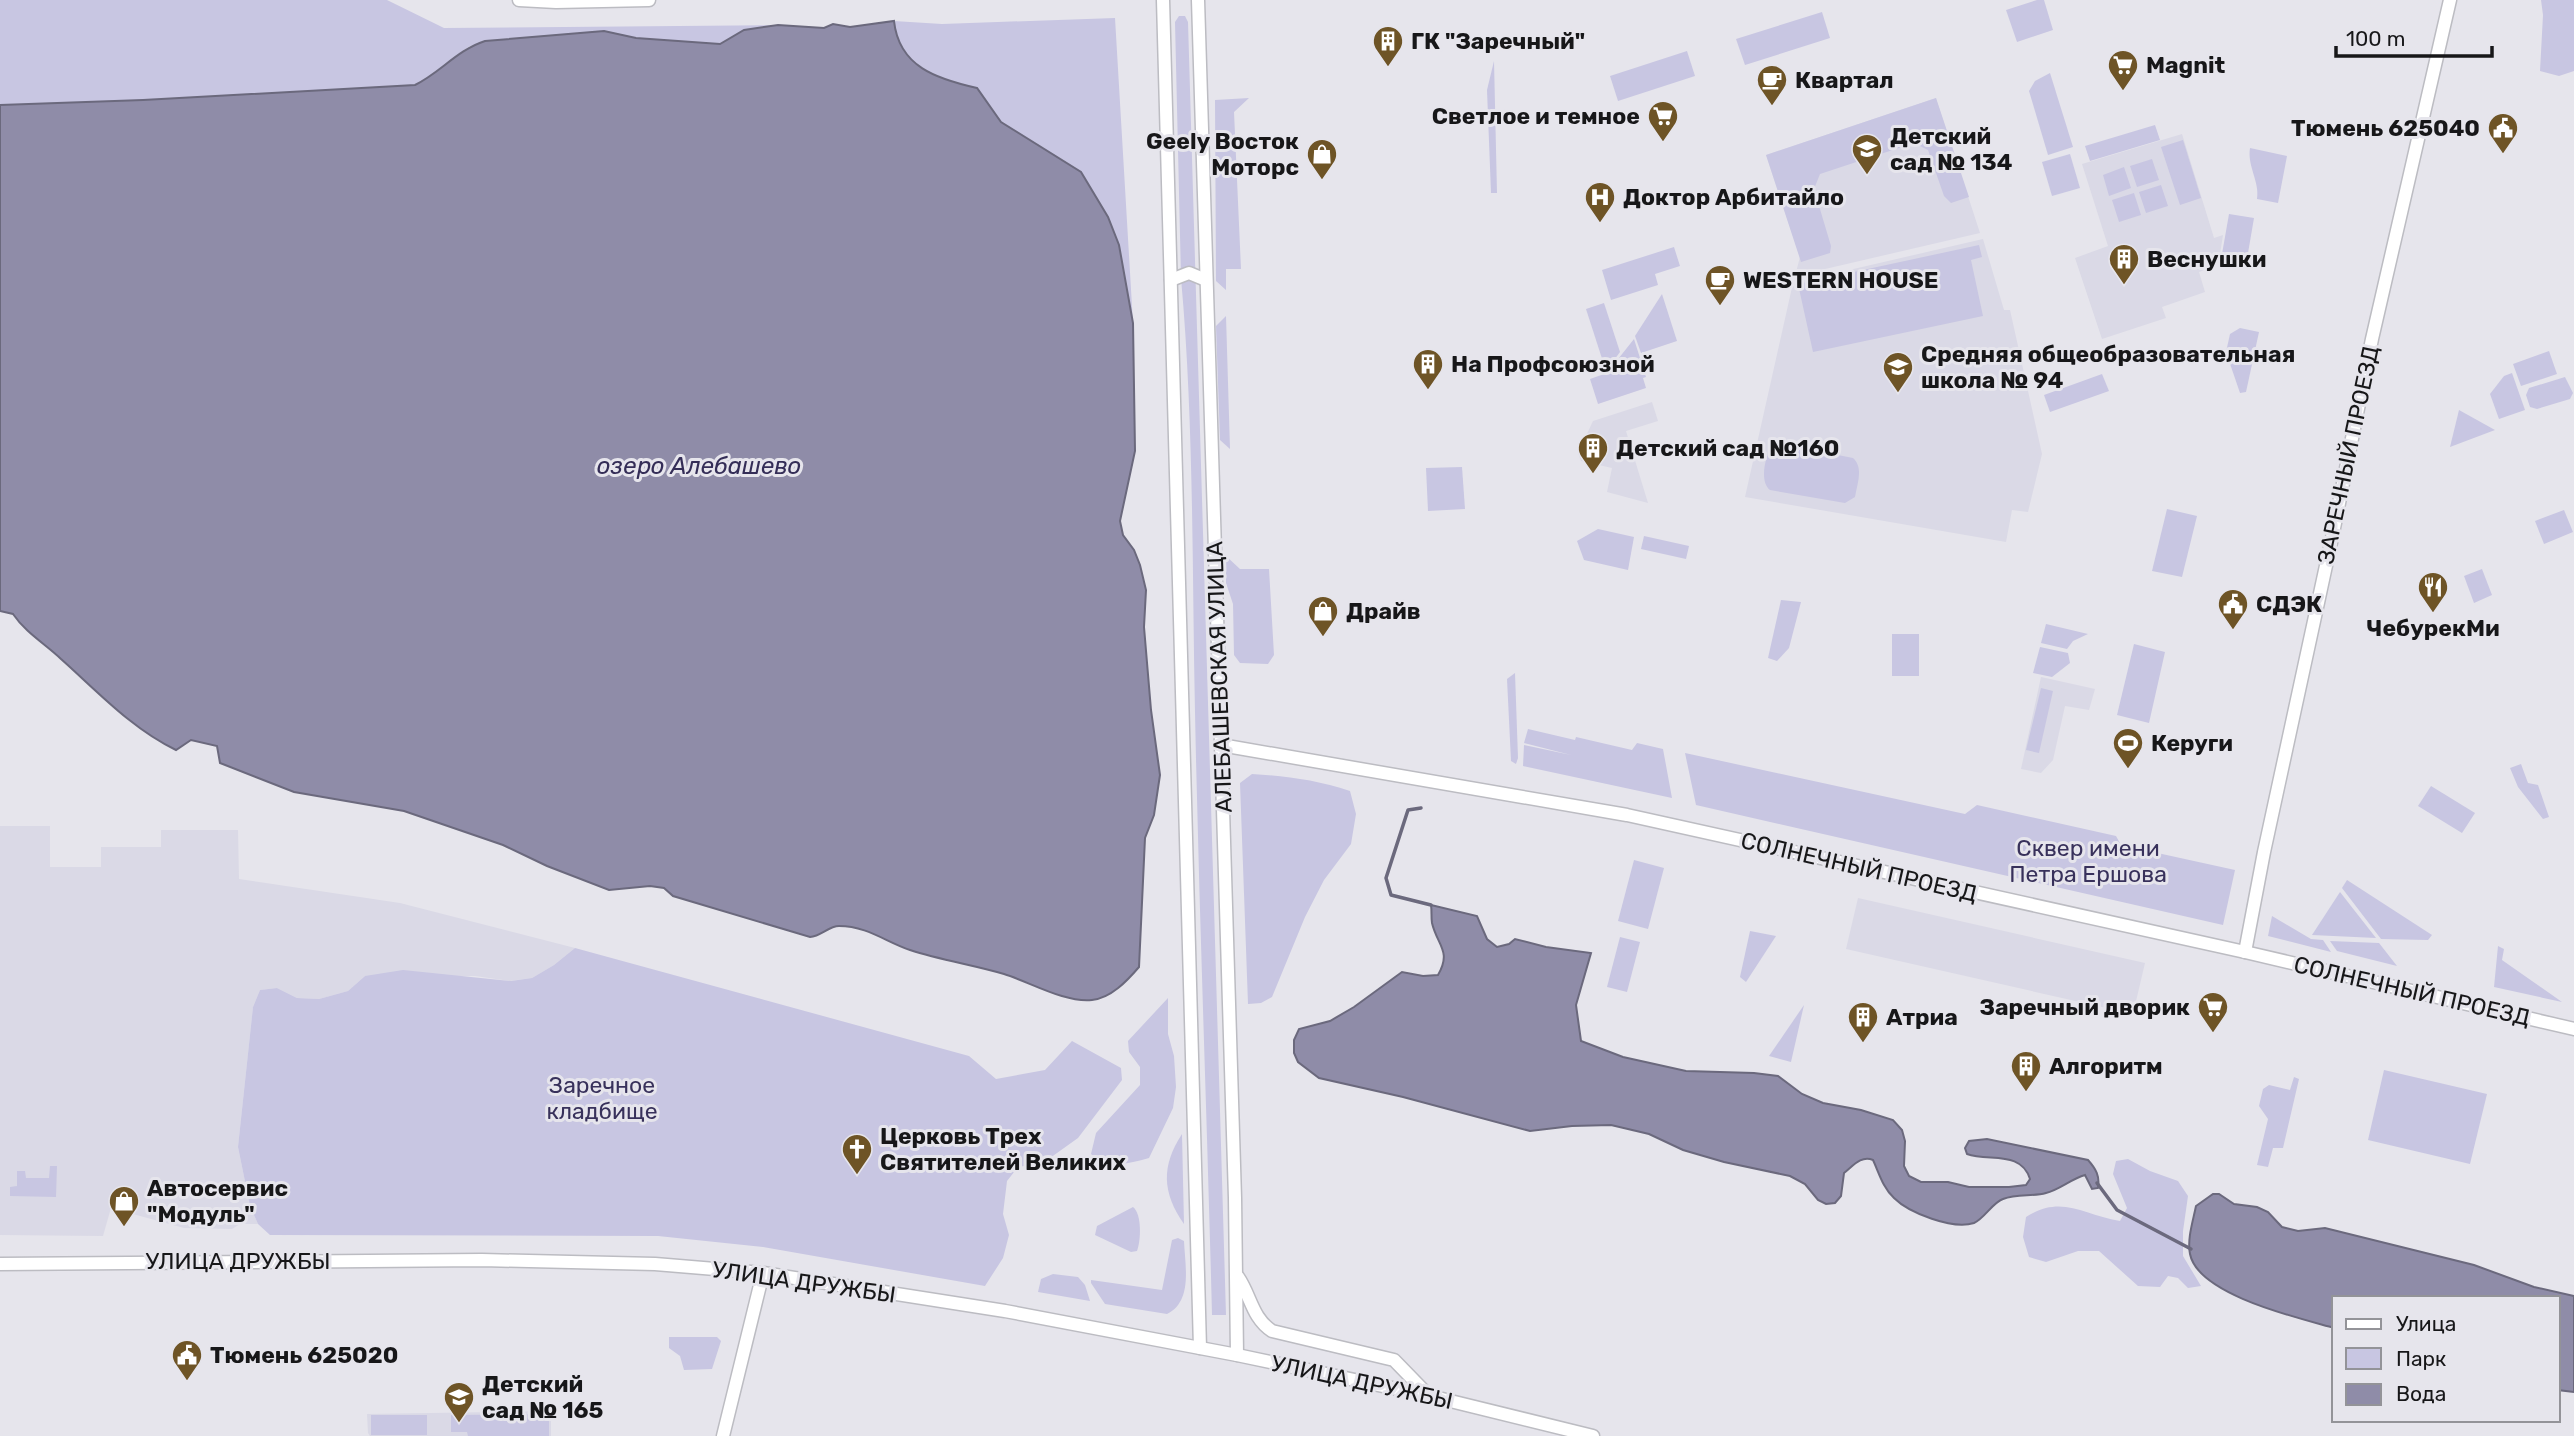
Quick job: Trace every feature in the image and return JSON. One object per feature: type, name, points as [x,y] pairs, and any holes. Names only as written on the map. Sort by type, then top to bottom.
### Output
[{"type":"main road","points":[[519,0],[649,0]]},
{"type":"main road","name":"АЛЕБАШЕВСКАЯ УЛИЦА","points":[[1163,0],[1200,1348]]},
{"type":"main road","name":"АЛЕБАШЕВСКАЯ УЛИЦА","points":[[1198,0],[1237,1275],[1237,1355]]},
{"type":"main road","name":"ЗАРЕЧНЫЙ ПРОЕЗД","points":[[2245,952],[2363,380],[2450,0]]},
{"type":"main road","points":[[1171,280],[1189,273],[1206,280]]},
{"type":"main road","name":"СОЛНЕЧНЫЙ ПРОЕЗД","points":[[1221,745],[1627,815],[2245,952],[2574,1029]]},
{"type":"main road","name":"УЛИЦА ДРУЖБЫ","points":[[0,1264],[482,1260],[655,1264],[763,1273],[1005,1311],[1237,1355],[1430,1396],[1593,1436]]},
{"type":"main road","points":[[723,1436],[763,1273]]},
{"type":"main road","points":[[1237,1275],[1247,1291],[1255,1314],[1262,1324],[1272,1331],[1394,1360],[1430,1396]]},
{"type":"shaded area","name":"Детский сад № 134","points":[[1936,98],[1980,233],[1795,276],[1800,257],[1766,155]]},
{"type":"shaded area","points":[[2182,134],[2214,238],[2223,235],[2220,254],[2226,262],[2199,272],[2205,292],[2162,307],[2166,318],[2102,339],[2075,258],[2108,246],[2082,164]]},
{"type":"shaded area","name":"Средняя общеобразовательная школа № 94","points":[[1983,239],[2004,310],[2010,310],[2042,454],[2028,512],[2012,510],[2006,542],[1745,497],[1793,283]]},
{"type":"shaded area","points":[[1652,402],[1658,421],[1626,431],[1648,503],[1607,492],[1612,468],[1581,461],[1578,453],[1593,421]]},
{"type":"shaded area","points":[[2041,677],[2095,689],[2089,710],[2065,706],[2053,760],[2041,773],[2021,769]]},
{"type":"shaded area","points":[[0,826],[50,826],[50,867],[101,867],[101,847],[161,847],[161,830],[238,830],[239,879],[400,903],[575,948],[532,978],[510,981],[475,976],[365,976],[348,991],[319,999],[297,998],[277,988],[260,990],[253,1007],[238,1147],[250,1206],[258,1224],[240,1224],[232,1229],[184,1228],[111,1208],[103,1236],[0,1235]]},
{"type":"shaded area","points":[[1858,898],[2145,963],[2133,1014],[1846,949]]},
{"type":"shaded area","name":"Детский сад № 165","points":[[551,1411],[551,1436],[370,1436],[368,1433],[367,1414]]},
{"type":"green space","points":[[0,0],[387,0],[444,28],[778,25],[744,30],[720,44],[636,38],[604,31],[470,46],[415,85],[0,105]]},
{"type":"green space","points":[[2044,0],[2053,30],[2017,42],[2006,10]]},
{"type":"green space","points":[[2541,0],[2574,0],[2574,71],[2559,76],[2540,71],[2543,15]]},
{"type":"green space","points":[[1822,12],[1830,38],[1745,65],[1736,39]]},
{"type":"green space","points":[[1179,16],[1185,16],[1188,22],[1226,1315],[1212,1315],[1190,441],[1181,278],[1175,22]]},
{"type":"green space","points":[[1115,18],[1133,323],[1119,244],[1081,172],[1001,122],[977,88],[934,75],[912,60],[897,37],[894,21],[942,24]]},
{"type":"green space","points":[[1687,51],[1695,76],[1618,101],[1610,76]]},
{"type":"green space","points":[[1494,61],[1497,193],[1491,193],[1487,90]]},
{"type":"green space","points":[[2050,73],[2073,147],[2048,155],[2029,91],[2035,81]]},
{"type":"green space","points":[[1249,98],[1234,112],[1241,269],[1226,269],[1226,290],[1216,281],[1215,100]]},
{"type":"green space","points":[[1936,98],[1969,197],[1951,203],[1944,196],[1928,150],[1914,143],[1820,174],[1814,189],[1831,246],[1830,253],[1801,262],[1766,155]]},
{"type":"green space","points":[[2155,125],[2160,140],[2090,161],[2085,146]]},
{"type":"green space","points":[[2183,140],[2201,198],[2180,205],[2161,147]]},
{"type":"green space","points":[[2250,148],[2287,156],[2278,203],[2257,199]]},
{"type":"green space","points":[[2070,154],[2080,188],[2052,196],[2042,162]]},
{"type":"green space","points":[[2152,159],[2159,180],[2137,187],[2130,166]]},
{"type":"green space","points":[[2124,167],[2131,188],[2109,196],[2103,175]]},
{"type":"green space","points":[[2161,185],[2168,206],[2146,213],[2139,192]]},
{"type":"green space","points":[[2134,193],[2141,215],[2119,222],[2112,200]]},
{"type":"green space","points":[[2229,214],[2254,218],[2247,259],[2222,254]]},
{"type":"green space","points":[[1979,245],[1982,257],[1971,260],[1983,316],[1813,352],[1798,284]]},
{"type":"green space","points":[[1674,247],[1680,266],[1655,274],[1658,285],[1611,300],[1602,270]]},
{"type":"green space","points":[[1662,294],[1677,341],[1641,353],[1635,336]]},
{"type":"green space","points":[[1604,303],[1620,352],[1606,371],[1586,309]]},
{"type":"green space","points":[[1226,316],[1230,449],[1220,440],[1216,326]]},
{"type":"green space","points":[[2240,328],[2259,332],[2246,392],[2240,393],[2226,352],[2230,334]]},
{"type":"green space","points":[[1634,339],[1646,377],[1643,378],[1646,388],[1598,404],[1590,379],[1607,373]]},
{"type":"green space","points":[[2549,351],[2557,374],[2521,386],[2513,364]]},
{"type":"green space","points":[[2512,373],[2525,410],[2499,419],[2490,394],[2504,376]]},
{"type":"green space","points":[[2102,374],[2109,391],[2050,412],[2044,395]]},
{"type":"green space","points":[[2565,377],[2573,393],[2570,399],[2537,409],[2530,407],[2526,395],[2529,388]]},
{"type":"green space","points":[[2459,410],[2495,430],[2450,447]]},
{"type":"green space","points":[[1782,444],[1853,458],[1859,471],[1855,497],[1845,503],[1770,490],[1764,475],[1766,462],[1773,445]]},
{"type":"green space","points":[[1462,467],[1465,509],[1428,511],[1426,468]]},
{"type":"green space","points":[[2167,509],[2197,516],[2182,577],[2152,571]]},
{"type":"green space","points":[[2564,510],[2573,532],[2544,544],[2535,521]]},
{"type":"green space","points":[[1598,529],[1634,537],[1628,570],[1584,560],[1577,541]]},
{"type":"green space","points":[[1644,536],[1689,546],[1686,559],[1641,549]]},
{"type":"green space","points":[[1226,556],[1240,569],[1269,569],[1274,655],[1268,664],[1240,663],[1234,655],[1233,604],[1226,583]]},
{"type":"green space","points":[[2482,569],[2492,595],[2474,603],[2464,576]]},
{"type":"green space","points":[[1781,600],[1801,602],[1789,648],[1777,661],[1768,658]]},
{"type":"green space","points":[[2046,624],[2088,634],[2073,641],[2067,649],[2041,643]]},
{"type":"green space","points":[[1892,634],[1919,634],[1919,676],[1892,676]]},
{"type":"green space","points":[[2134,644],[2165,652],[2149,723],[2117,715]]},
{"type":"green space","points":[[2040,647],[2068,653],[2070,663],[2052,677],[2033,673]]},
{"type":"green space","points":[[1515,673],[1516,764],[1511,761],[1507,679]]},
{"type":"green space","points":[[2041,688],[2053,691],[2039,753],[2026,750]]},
{"type":"green space","points":[[1528,729],[1632,750],[1637,743],[1663,749],[1672,798],[1523,766],[1524,745],[1571,755],[1524,743]]},
{"type":"green space","name":"Сквер имени Петра Ершова","points":[[1685,753],[1965,814],[1977,805],[2116,836],[2121,845],[2235,870],[2223,925],[1696,805]]},
{"type":"green space","points":[[2521,764],[2528,783],[2538,785],[2549,817],[2543,819],[2518,787],[2510,768]]},
{"type":"green space","points":[[1252,774],[1301,779],[1350,791],[1356,814],[1351,844],[1324,880],[1305,917],[1272,997],[1261,1003],[1248,1004],[1240,783]]},
{"type":"green space","points":[[2431,786],[2475,813],[2462,833],[2418,806]]},
{"type":"green space","points":[[1634,860],[1664,868],[1648,929],[1618,921]]},
{"type":"green space","points":[[2347,880],[2432,935],[2428,940],[2381,939],[2342,888]]},
{"type":"green space","points":[[2340,892],[2376,938],[2312,935]]},
{"type":"green space","points":[[2272,916],[2311,939],[2323,940],[2331,952],[2268,936]]},
{"type":"green space","points":[[1750,931],[1776,936],[1746,982],[1740,977]]},
{"type":"green space","points":[[1620,937],[1640,942],[1627,992],[1607,987]]},
{"type":"green space","points":[[2330,941],[2379,943],[2397,966],[2337,951]]},
{"type":"green space","points":[[2498,946],[2504,949],[2502,960],[2562,1002],[2494,987]]},
{"type":"green space","name":"Заречное кладбище","points":[[575,948],[969,1056],[996,1079],[1045,1070],[1072,1041],[1121,1068],[1122,1080],[1078,1138],[1043,1163],[1018,1167],[1007,1181],[1003,1214],[1009,1235],[1003,1258],[985,1286],[763,1247],[658,1236],[270,1235],[258,1224],[250,1206],[238,1147],[253,1007],[260,990],[277,988],[297,998],[319,999],[348,991],[365,976],[403,970],[511,981],[532,978]]},
{"type":"green space","points":[[1168,998],[1168,1034],[1174,1056],[1176,1087],[1173,1108],[1149,1158],[1126,1163],[1104,1162],[1091,1154],[1096,1133],[1140,1085],[1140,1067],[1129,1052],[1128,1041]]},
{"type":"green space","points":[[1804,1005],[1791,1062],[1769,1056]]},
{"type":"green space","points":[[2384,1070],[2487,1094],[2470,1164],[2368,1140]]},
{"type":"green space","points":[[2294,1077],[2299,1079],[2283,1148],[2273,1148],[2268,1167],[2257,1165],[2268,1119],[2259,1106],[2263,1089],[2269,1085],[2290,1090]]},
{"type":"green space","points":[[1182,1134],[1184,1224],[1171,1201],[1167,1179],[1170,1157]]},
{"type":"green space","points":[[2128,1159],[2150,1171],[2178,1181],[2188,1196],[2183,1256],[2201,1286],[2188,1288],[2178,1278],[2168,1276],[2160,1287],[2138,1286],[2099,1251],[2078,1251],[2046,1262],[2029,1257],[2023,1237],[2026,1217],[2039,1210],[2051,1207],[2073,1208],[2120,1221],[2127,1208],[2113,1174],[2116,1161]]},
{"type":"green space","points":[[50,1166],[57,1166],[56,1197],[10,1196],[10,1187],[17,1186],[17,1171],[25,1171],[26,1178],[49,1178]]},
{"type":"green space","points":[[1133,1207],[1138,1215],[1140,1228],[1137,1251],[1131,1252],[1095,1235],[1097,1226]]},
{"type":"green space","points":[[1178,1238],[1184,1241],[1186,1282],[1181,1301],[1175,1308],[1167,1314],[1105,1304],[1091,1280],[1162,1290],[1172,1240]]},
{"type":"green space","points":[[1053,1274],[1078,1277],[1085,1285],[1090,1301],[1038,1292],[1041,1279]]},
{"type":"green space","points":[[669,1337],[717,1337],[721,1341],[712,1369],[684,1370],[680,1356],[669,1348]]},
{"type":"green space","points":[[549,1414],[549,1436],[468,1436],[467,1432],[451,1432],[451,1415]]},
{"type":"green space","points":[[371,1415],[427,1415],[427,1435],[371,1435]]},
{"type":"water","name":"озеро Алебашево","points":[[894,21],[903,50],[912,60],[934,75],[977,88],[1001,122],[1081,172],[1108,217],[1119,245],[1133,323],[1135,451],[1120,521],[1123,535],[1134,550],[1140,565],[1146,590],[1144,627],[1160,775],[1154,815],[1145,838],[1139,967],[1112,992],[1099,999],[1071,998],[1004,974],[910,950],[859,929],[835,926],[810,937],[673,896],[664,888],[650,886],[609,890],[547,866],[503,845],[404,811],[294,792],[220,763],[217,746],[191,740],[176,750],[160,741],[116,709],[29,632],[13,614],[0,611],[0,105],[415,85],[466,50],[485,41],[604,31],[636,38],[720,44],[744,30],[778,25],[824,28],[833,24],[850,27]]},
{"type":"water","points":[[1431,905],[1477,916],[1487,939],[1497,947],[1509,944],[1515,939],[1546,947],[1591,953],[1576,1005],[1581,1041],[1623,1057],[1686,1071],[1778,1076],[1802,1094],[1823,1103],[1861,1110],[1893,1120],[1902,1130],[1905,1141],[1904,1166],[1909,1176],[1921,1182],[1948,1182],[1969,1187],[2026,1185],[2030,1179],[2026,1170],[2012,1160],[1967,1154],[1965,1148],[1969,1141],[1987,1139],[2088,1160],[2097,1173],[2098,1188],[2092,1189],[2085,1175],[2046,1193],[2003,1199],[1974,1223],[1955,1224],[1932,1219],[1901,1204],[1887,1190],[1873,1160],[1869,1159],[1857,1162],[1844,1173],[1841,1196],[1835,1203],[1826,1204],[1818,1200],[1805,1184],[1790,1176],[1683,1150],[1649,1134],[1611,1125],[1530,1131],[1319,1078],[1298,1062],[1294,1053],[1294,1040],[1299,1029],[1330,1021],[1402,972],[1423,976],[1438,975],[1444,954],[1434,931]]},
{"type":"water","points":[[2213,1194],[2219,1194],[2234,1204],[2257,1207],[2268,1212],[2282,1227],[2298,1231],[2325,1228],[2474,1265],[2534,1287],[2574,1296],[2574,1392],[2560,1390],[2560,1296],[2332,1296],[2332,1327],[2252,1303],[2230,1293],[2197,1269],[2189,1248],[2196,1206]]},
{"type":"waterway","points":[[1421,808],[1408,810],[1386,878],[1391,895],[1431,905]]},
{"type":"waterway","points":[[2097,1183],[2117,1210],[2191,1249]]},
{"type":"place","name":"ГК \"Заречный\"","points":[[1388,68]]},
{"type":"place","name":"Magnit","points":[[2123,92]]},
{"type":"place","name":"Квартал","points":[[1772,107]]},
{"type":"place","name":"Светлое и темное","points":[[1663,143]]},
{"type":"place","name":"Тюмень 625040","points":[[2503,155]]},
{"type":"place","name":"Детский сад № 134","points":[[1867,176]]},
{"type":"place","name":"Geely Восток Моторс","points":[[1322,181]]},
{"type":"place","name":"Доктор Арбитайло","points":[[1600,224]]},
{"type":"place","name":"Веснушки","points":[[2124,286]]},
{"type":"place","name":"WESTERN HOUSE","points":[[1720,307]]},
{"type":"place","name":"На Профсоюзной","points":[[1428,391]]},
{"type":"place","name":"Средняя общеобразовательная школа № 94","points":[[1898,394]]},
{"type":"place","name":"Детский сад №160","points":[[1593,475]]},
{"type":"place","name":"ЧебурекМи","points":[[2433,614]]},
{"type":"place","name":"СДЭК","points":[[2233,631]]},
{"type":"place","name":"Драйв","points":[[1323,638]]},
{"type":"place","name":"Керуги","points":[[2128,770]]},
{"type":"place","name":"Заречный дворик","points":[[2213,1034]]},
{"type":"place","name":"Атриа","points":[[1863,1044]]},
{"type":"place","name":"Алгоритм","points":[[2026,1093]]},
{"type":"place","name":"Церковь Трех Святителей Великих","points":[[857,1176]]},
{"type":"place","name":"Автосервис \"Модуль\"","points":[[124,1228]]},
{"type":"place","name":"Тюмень 625020","points":[[187,1382]]},
{"type":"place","name":"Детский сад № 165","points":[[459,1424]]}]
